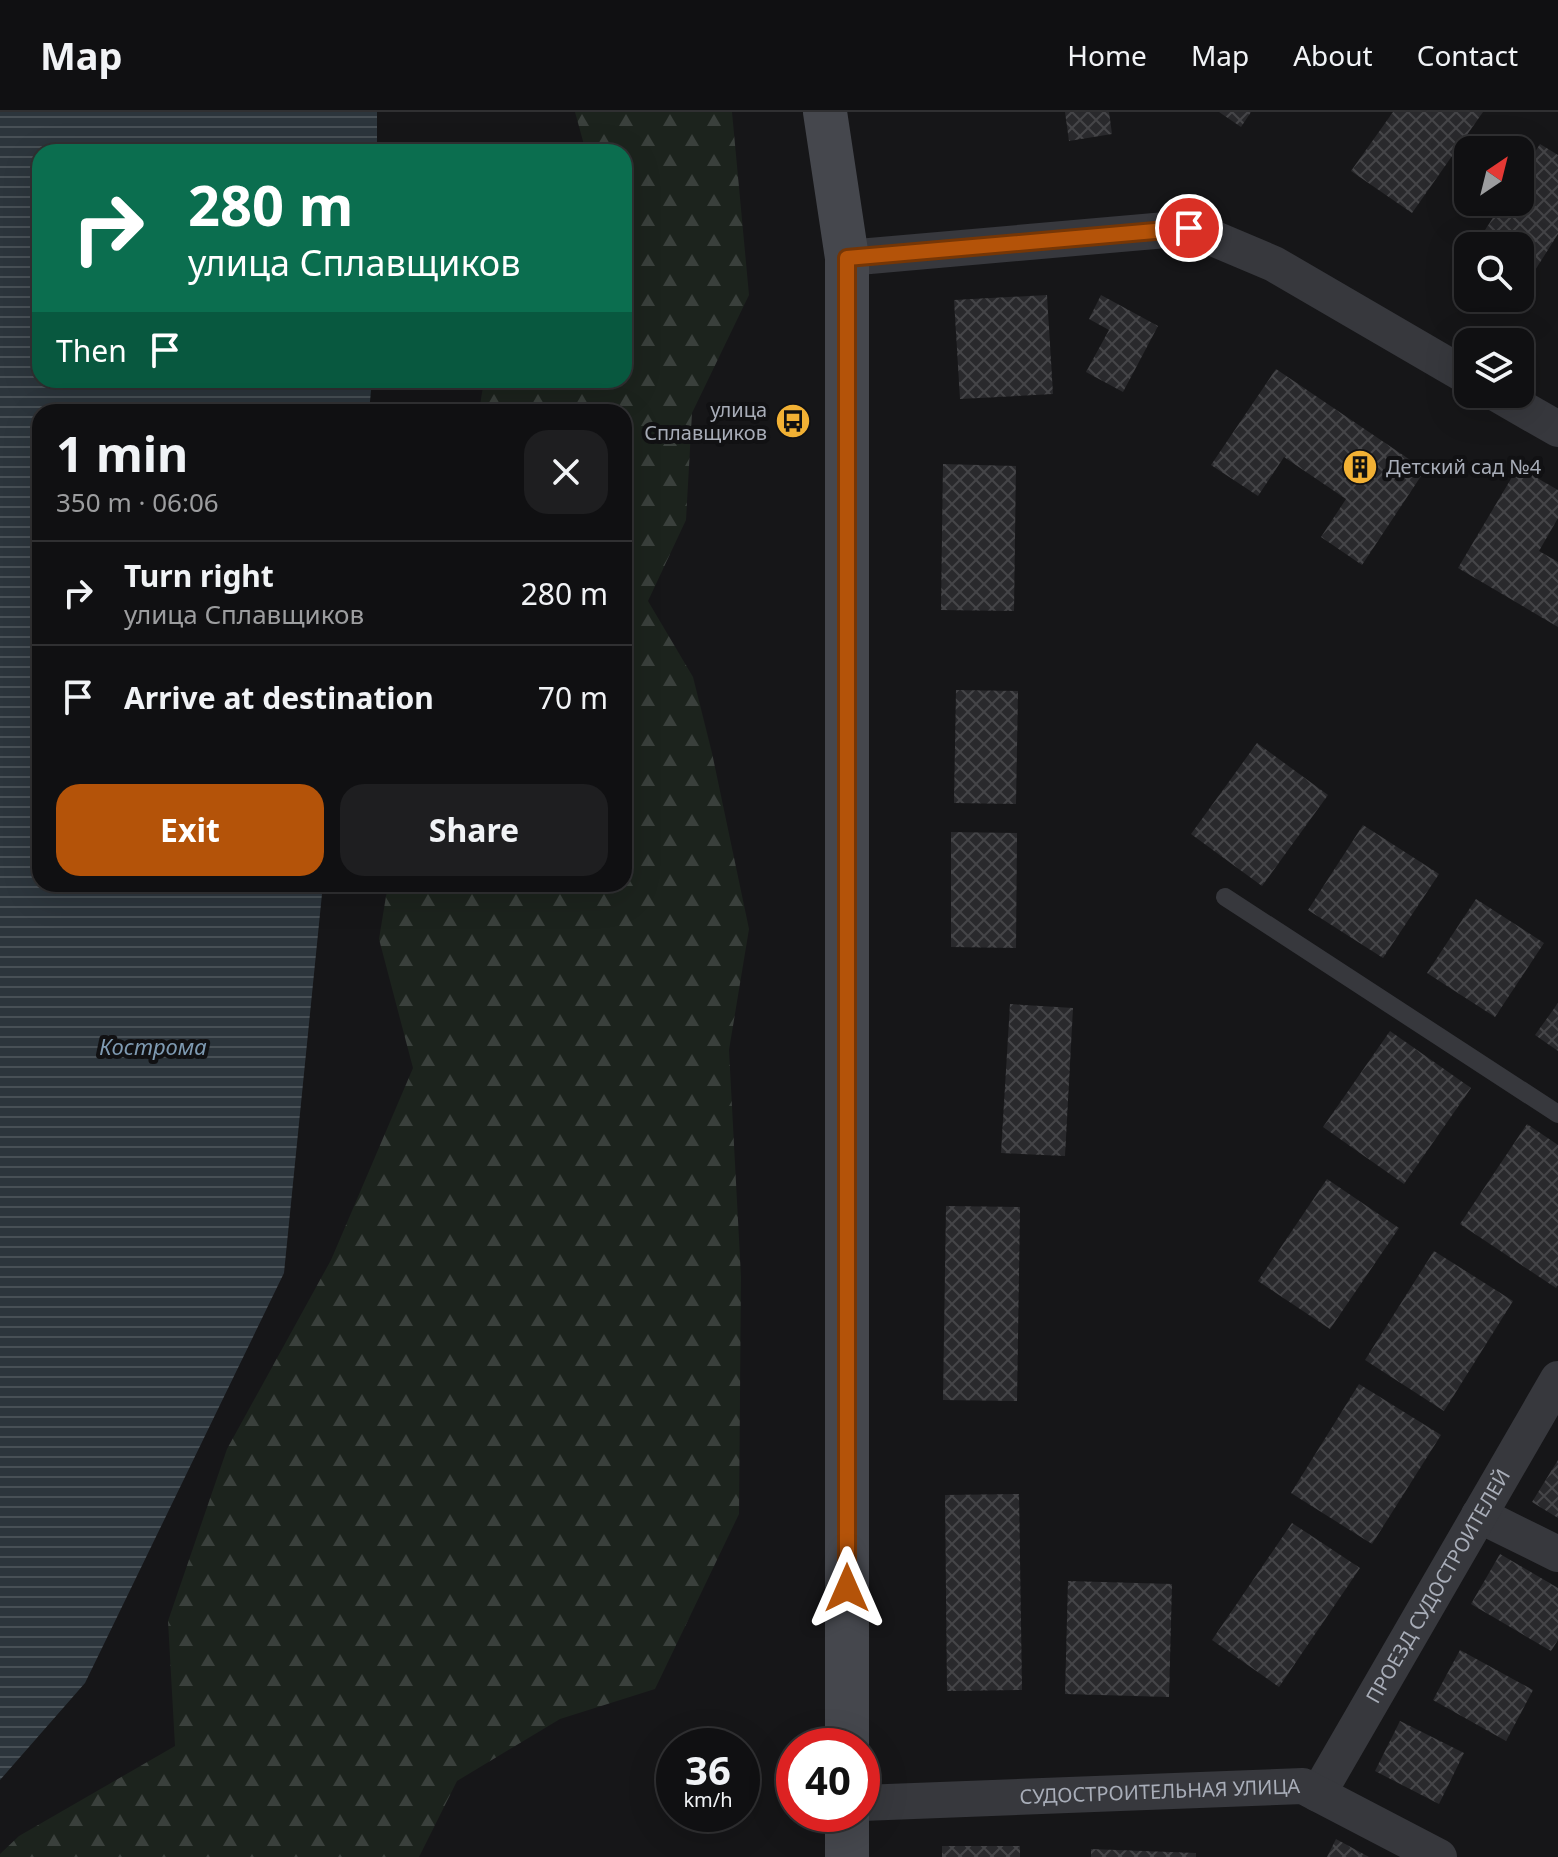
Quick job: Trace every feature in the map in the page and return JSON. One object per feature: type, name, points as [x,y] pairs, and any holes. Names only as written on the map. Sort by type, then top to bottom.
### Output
[{"type":"street","points":[[825,112],[847,258],[847,1728]]},
{"type":"street","points":[[847,258],[1189,228],[1274,264],[1454,369]]},
{"type":"street","points":[[1521,408],[1558,429]]},
{"type":"street","name":"ПРОЕЗД СУДОСТРОИТЕЛЕЙ","points":[[1318,1794],[1558,1379]]},
{"type":"street","points":[[1479,1515],[1558,1554]]},
{"type":"street","name":"СУДОСТРОИТЕЛЬНАЯ УЛИЦА","points":[[880,1802],[1303,1786],[1439,1857]]},
{"type":"street","points":[[847,1832],[847,1857]]},
{"type":"lane","points":[[1225,897],[1558,1114]]},
{"type":"green space","points":[[575,112],[732,112],[749,295],[692,413],[686,520],[648,601],[693,677],[749,929],[729,1050],[741,1277],[739,1514],[655,1689],[560,1719],[457,1781],[419,1857],[0,1857],[19,1836],[175,1746],[168,1621],[227,1449],[331,1260],[413,1068],[379,939],[387,892],[632,892],[632,404],[480,404],[483,388],[632,388],[632,144],[584,144]]},
{"type":"water","name":"Кострома","points":[[0,112],[377,112],[377,144],[32,144],[32,388],[371,388],[370,404],[32,404],[32,892],[322,892],[284,1273],[85,1683],[0,1780]]},
{"type":"building","points":[[1065,112],[1109,112],[1112,134],[1069,141]]},
{"type":"building","points":[[1219,112],[1251,112],[1241,127]]},
{"type":"building","points":[[1393,112],[1483,112],[1466,136],[1454,136],[1454,153],[1412,213],[1351,171]]},
{"type":"building","points":[[1540,144],[1558,155],[1558,234],[1534,272],[1534,232],[1484,232],[1494,216],[1534,216],[1534,153]]},
{"type":"building","points":[[1047,295],[1053,394],[960,399],[954,300]]},
{"type":"building","points":[[1101,295],[1158,326],[1123,392],[1086,372],[1109,330],[1089,319]]},
{"type":"building","name":"Детский сад №4","points":[[1276,369],[1425,470],[1362,565],[1321,537],[1346,499],[1284,457],[1258,496],[1211,465]]},
{"type":"building","points":[[943,464],[1016,466],[1014,611],[941,610]]},
{"type":"building","points":[[1518,467],[1558,490],[1558,518],[1539,551],[1558,562],[1558,627],[1458,568]]},
{"type":"building","points":[[956,690],[1018,691],[1016,804],[954,803]]},
{"type":"building","points":[[1257,743],[1328,795],[1262,886],[1191,834]]},
{"type":"building","points":[[1363,825],[1439,874],[1383,958],[1308,910]]},
{"type":"building","points":[[951,832],[1017,833],[1016,948],[951,947]]},
{"type":"building","points":[[1476,899],[1544,943],[1495,1017],[1427,973]]},
{"type":"building","points":[[1558,1003],[1558,1051],[1535,1035]]},
{"type":"building","points":[[1010,1004],[1073,1008],[1065,1156],[1001,1153]]},
{"type":"building","points":[[1390,1031],[1471,1088],[1404,1184],[1323,1127]]},
{"type":"building","points":[[1527,1124],[1558,1145],[1556,1288],[1460,1224]]},
{"type":"building","points":[[1327,1179],[1399,1228],[1330,1329],[1258,1281]]},
{"type":"building","points":[[946,1206],[1020,1207],[1017,1401],[943,1400]]},
{"type":"building","points":[[1434,1251],[1513,1301],[1444,1411],[1365,1360]]},
{"type":"building","points":[[1359,1384],[1441,1435],[1372,1544],[1291,1493]]},
{"type":"building","points":[[1558,1460],[1558,1518],[1532,1502]]},
{"type":"building","points":[[1019,1494],[1022,1690],[947,1691],[945,1495]]},
{"type":"building","points":[[1292,1523],[1360,1568],[1279,1687],[1212,1640]]},
{"type":"building","points":[[1500,1554],[1558,1588],[1558,1640],[1551,1651],[1471,1604]]},
{"type":"building","points":[[1068,1581],[1172,1584],[1169,1697],[1065,1694]]},
{"type":"building","points":[[1460,1650],[1533,1690],[1506,1741],[1433,1700]]},
{"type":"building","points":[[1400,1721],[1464,1753],[1439,1804],[1375,1771]]},
{"type":"building","points":[[1336,1839],[1369,1857],[1327,1857]]},
{"type":"building","points":[[942,1846],[1020,1846],[1020,1857],[942,1857]]},
{"type":"building","points":[[1091,1849],[1196,1853],[1196,1857],[1091,1857]]},
{"type":"place","name":"улица Сплавщиков","points":[[793,421]]},
{"type":"place","name":"Детский сад №4","points":[[1360,467]]},
{"type":"route","points":[[847,1588],[847,258],[1189,228]]}]
